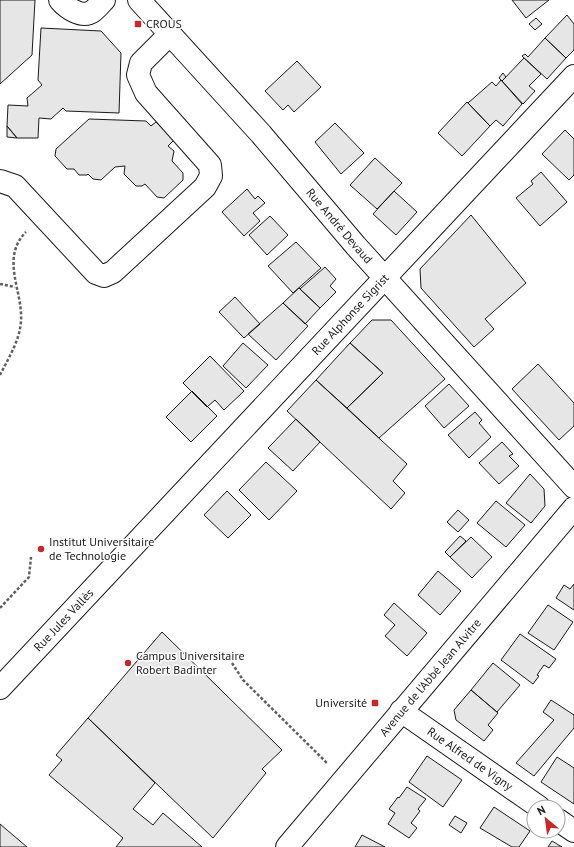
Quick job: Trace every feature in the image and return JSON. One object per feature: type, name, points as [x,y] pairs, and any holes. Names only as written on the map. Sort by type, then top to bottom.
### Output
[{"type":"street","points":[[60,0],[65,6],[78,13],[92,12],[104,0]]},
{"type":"street","name":"Rue André Devaud","points":[[139,0],[261,134],[356,246],[574,487]]},
{"type":"street","points":[[0,181],[15,186],[96,273],[104,276],[113,272],[205,187],[211,176],[210,165],[146,93],[138,75],[141,63],[170,34]]},
{"type":"street","name":"Rue Alphonse Sigrist","points":[[126,553],[574,76]]},
{"type":"street","name":"Avenue de l'Abbé Jean Alvitre","points":[[287,847],[574,508]]},
{"type":"street","name":"Rue Jules Vallès","points":[[0,688],[126,553]]},
{"type":"street","name":"Rue Alfred de Vigny","points":[[401,711],[528,799]]},
{"type":"path","points":[[0,375],[20,328],[20,307],[12,272],[13,252],[22,236],[43,217]]},
{"type":"path","points":[[0,284],[15,287]]},
{"type":"path","points":[[0,608],[29,577],[31,558]]},
{"type":"path","points":[[232,663],[243,680],[344,778]]},
{"type":"building","points":[[0,0],[35,0],[32,55],[0,84]]},
{"type":"building","points":[[512,0],[549,0],[526,18]]},
{"type":"building","points":[[567,15],[574,24],[574,50],[566,58],[545,38]]},
{"type":"building","points":[[536,18],[542,24],[535,30],[529,24]]},
{"type":"building","points":[[41,28],[101,31],[121,53],[119,113],[66,111],[63,108],[51,119],[39,118],[38,138],[17,138],[7,126],[8,105],[28,106],[27,98],[42,85],[38,80]]},
{"type":"building","points":[[545,38],[566,58],[547,79],[522,56],[525,54],[528,57]]},
{"type":"building","points":[[524,58],[541,74],[529,86],[535,91],[523,104],[502,81]]},
{"type":"building","points":[[297,61],[321,87],[294,112],[288,105],[283,110],[265,91]]},
{"type":"building","points":[[503,73],[506,77],[502,81],[499,78]]},
{"type":"building","points":[[501,80],[522,104],[503,126],[496,120],[490,126],[468,103],[492,82],[496,86]]},
{"type":"building","points":[[467,102],[490,126],[462,156],[438,133]]},
{"type":"building","points":[[89,119],[146,121],[151,126],[156,122],[174,140],[168,146],[174,151],[172,161],[183,173],[183,180],[164,198],[157,197],[145,184],[142,186],[136,186],[124,174],[125,166],[115,167],[101,180],[93,179],[88,174],[79,175],[74,169],[67,169],[55,156],[56,149]]},
{"type":"building","points":[[335,123],[364,153],[341,174],[315,142]]},
{"type":"building","points":[[7,126],[17,138],[7,137]]},
{"type":"building","points":[[565,130],[574,139],[574,175],[569,180],[542,154]]},
{"type":"building","points":[[375,158],[402,183],[377,209],[350,185]]},
{"type":"building","points":[[541,172],[567,202],[540,226],[516,198],[533,184],[531,181]]},
{"type":"building","points":[[247,189],[255,199],[258,196],[265,203],[253,213],[260,221],[244,236],[222,212]]},
{"type":"building","points":[[394,191],[417,212],[396,235],[373,214]]},
{"type":"building","points":[[471,215],[526,283],[485,319],[494,329],[474,347],[421,288],[420,269]]},
{"type":"building","points":[[270,216],[288,235],[267,255],[249,235]]},
{"type":"building","points":[[296,242],[321,268],[293,293],[268,266]]},
{"type":"building","points":[[325,267],[336,279],[330,286],[336,292],[320,308],[300,289]]},
{"type":"building","points":[[299,288],[320,308],[305,324],[283,303]]},
{"type":"building","points":[[235,297],[260,324],[244,338],[219,312]]},
{"type":"building","points":[[283,303],[308,326],[276,360],[248,334]]},
{"type":"building","points":[[372,320],[391,320],[445,379],[379,438],[347,408],[383,373],[350,343]]},
{"type":"building","points":[[243,343],[268,365],[246,388],[223,366]]},
{"type":"building","points":[[350,343],[383,373],[347,408],[316,380]]},
{"type":"building","points":[[210,356],[244,391],[224,410],[215,400],[207,407],[183,383]]},
{"type":"building","points":[[538,364],[574,403],[574,426],[559,440],[512,389]]},
{"type":"building","points":[[316,380],[407,464],[393,481],[405,493],[391,509],[287,411]]},
{"type":"building","points":[[449,384],[469,406],[444,428],[425,406]]},
{"type":"building","points":[[192,391],[217,416],[191,442],[166,417]]},
{"type":"building","points":[[475,412],[482,420],[479,423],[491,437],[469,458],[448,435]]},
{"type":"building","points":[[296,419],[320,442],[293,471],[268,448]]},
{"type":"building","points":[[502,442],[513,454],[509,456],[519,466],[499,484],[479,463]]},
{"type":"building","points":[[266,462],[297,491],[269,520],[239,490]]},
{"type":"building","points":[[530,474],[544,489],[545,506],[531,523],[506,503]]},
{"type":"building","points":[[227,491],[251,515],[228,538],[204,515]]},
{"type":"building","points":[[496,501],[525,525],[506,547],[477,523]]},
{"type":"building","points":[[458,510],[469,520],[458,532],[447,522]]},
{"type":"building","points":[[460,536],[466,541],[450,557],[445,552]]},
{"type":"building","points":[[471,537],[492,557],[472,578],[450,557]]},
{"type":"building","points":[[438,571],[461,591],[440,615],[418,595]]},
{"type":"building","points":[[574,584],[574,610],[556,598],[564,585],[570,589]]},
{"type":"building","points":[[394,603],[427,633],[407,656],[385,636],[395,625],[384,615]]},
{"type":"building","points":[[548,605],[573,622],[554,650],[528,633]]},
{"type":"building","points":[[162,632],[282,750],[262,769],[266,773],[213,838],[88,718]]},
{"type":"building","points":[[520,634],[556,659],[549,668],[544,665],[533,684],[501,660]]},
{"type":"building","points":[[493,663],[520,685],[497,712],[471,690]]},
{"type":"building","points":[[471,690],[498,713],[488,725],[493,730],[484,741],[456,720],[454,710]]},
{"type":"building","points":[[551,700],[574,715],[574,728],[534,776],[516,763],[554,720],[543,712]]},
{"type":"building","points":[[88,718],[155,783],[133,809],[153,825],[163,813],[202,847],[116,847],[123,838],[49,775],[62,760],[56,755]]},
{"type":"building","points":[[427,756],[462,780],[443,807],[409,782]]},
{"type":"building","points":[[557,757],[574,768],[574,804],[541,782]]},
{"type":"building","points":[[407,787],[426,799],[418,809],[420,811],[411,823],[417,828],[409,838],[388,824],[395,813],[389,809]]},
{"type":"building","points":[[494,807],[526,828],[526,837],[519,847],[512,847],[480,828]]},
{"type":"building","points":[[455,816],[467,823],[461,833],[449,825]]},
{"type":"building","points":[[0,824],[27,847],[0,847]]},
{"type":"building","points":[[362,835],[385,847],[355,847]]},
{"type":"building","points":[[552,841],[562,847],[548,847]]},
{"type":"place","name":"CROUS","points":[[138,24]]},
{"type":"place","name":"Institut Universitaire de Technologie","points":[[41,549]]},
{"type":"place","name":"Campus Universitaire Robert Badinter","points":[[128,663]]},
{"type":"place","name":"Université","points":[[375,703]]}]
